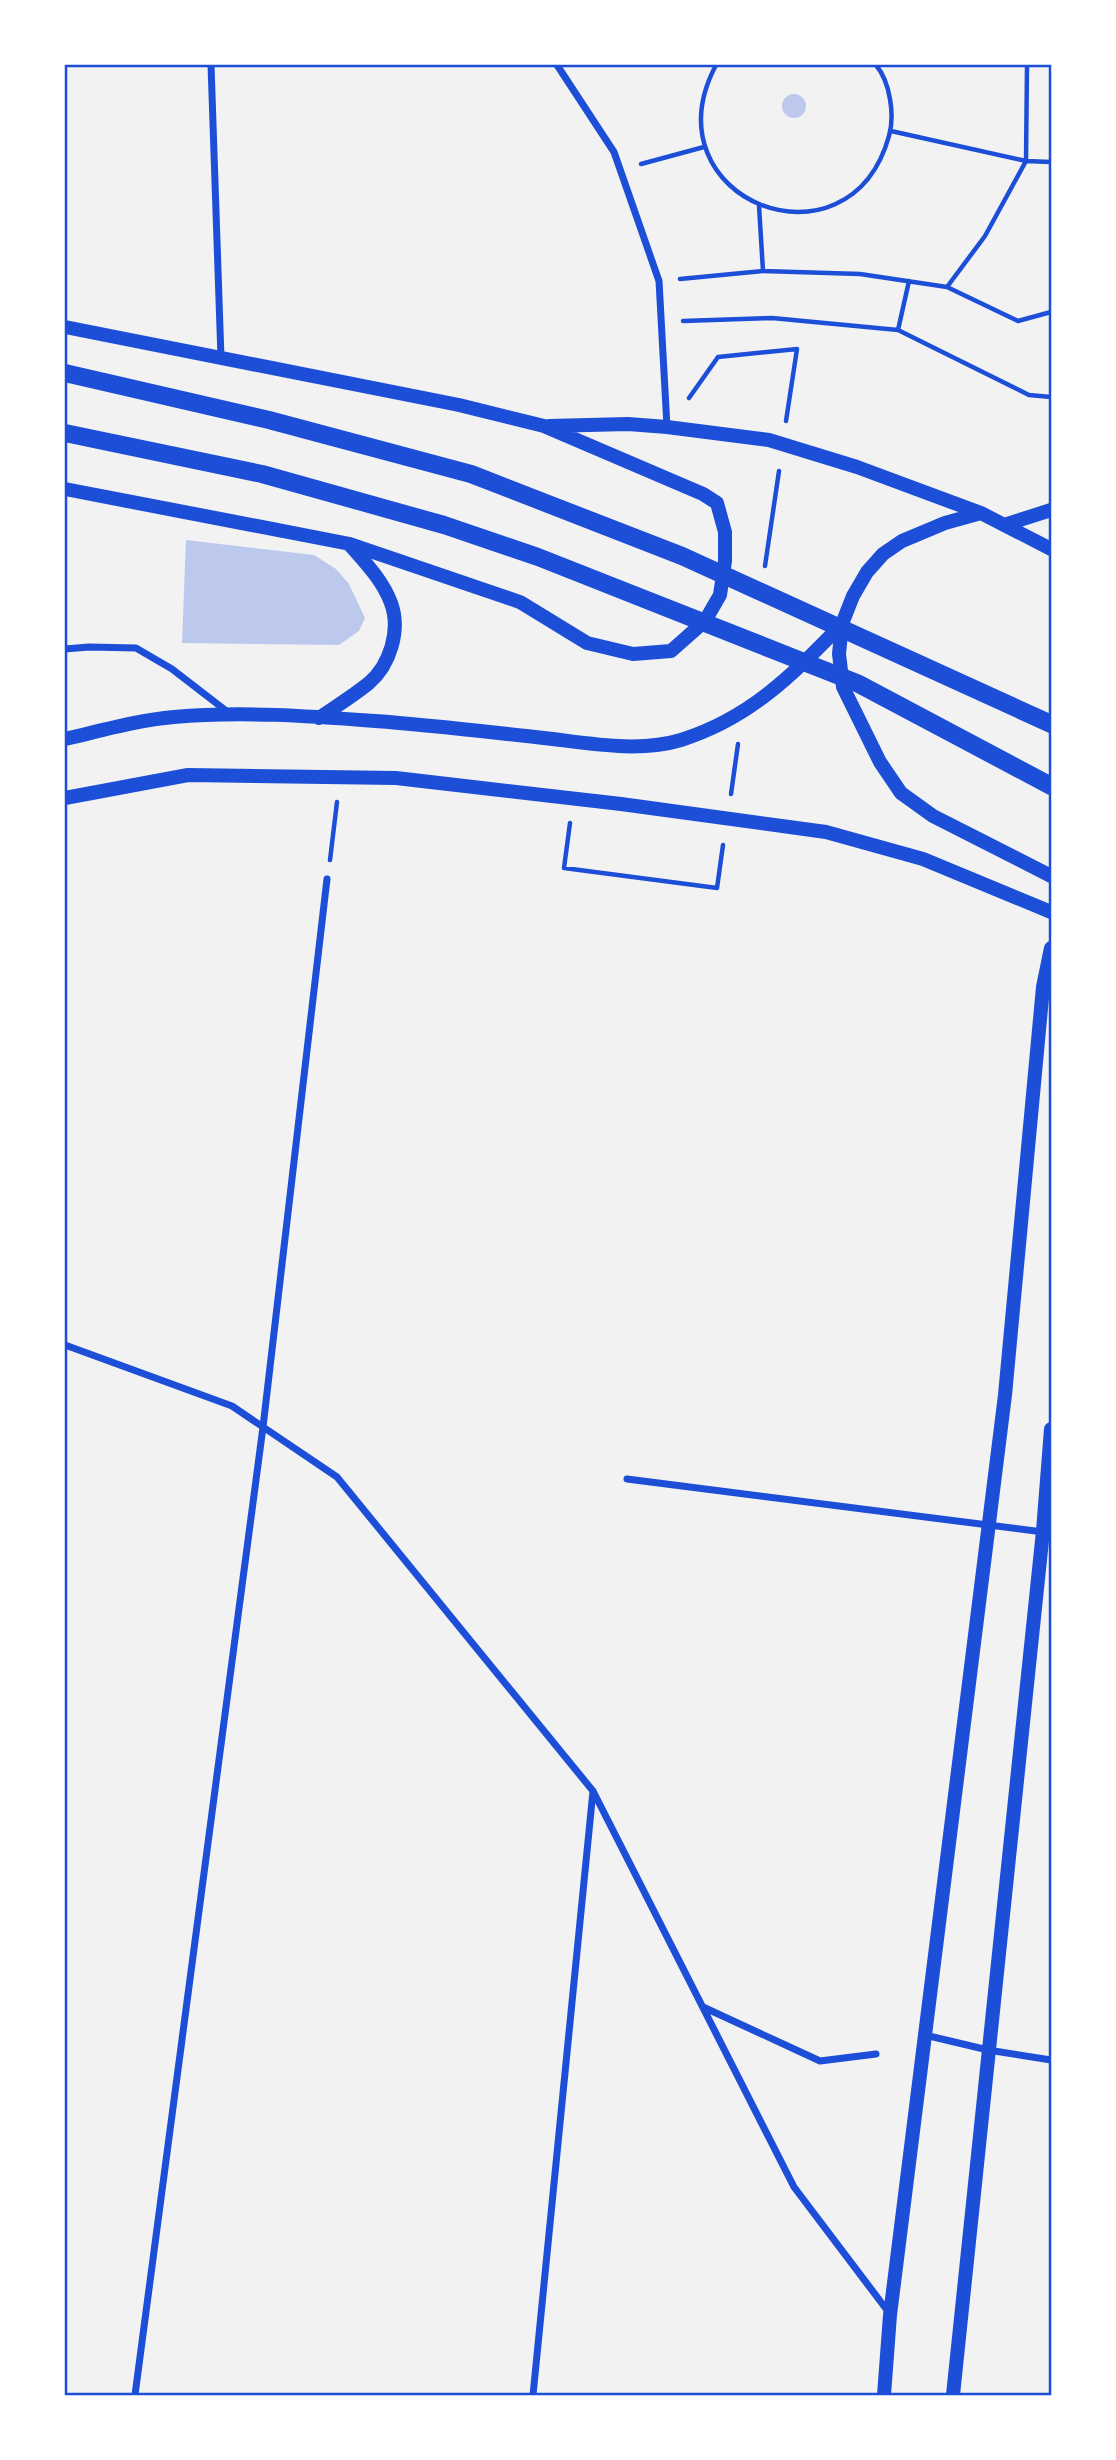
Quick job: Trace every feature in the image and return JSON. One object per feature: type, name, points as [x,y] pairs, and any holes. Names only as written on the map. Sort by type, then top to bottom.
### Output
[{"type":"main road","points":[[65,327],[459,405],[544,426],[703,494],[717,503],[725,532],[725,561],[720,595],[705,621],[671,651],[633,654],[587,643],[520,602],[349,544],[65,489]]},
{"type":"main road","points":[[65,373],[269,420],[471,474],[682,556],[1051,724]]},
{"type":"main road","points":[[544,426],[628,424],[769,440],[858,467],[981,513],[1051,549]]},
{"type":"main road","points":[[65,433],[262,474],[443,525],[538,557],[857,682],[1051,786]]},
{"type":"main road","points":[[1004,526],[1051,510]]},
{"type":"main road","points":[[981,513],[919,532],[883,554],[867,572],[853,596],[842,624],[839,654],[843,687],[880,762],[901,793],[933,816],[1051,876]]},
{"type":"main road","points":[[319,718],[371,682],[391,653],[394,625],[391,604],[375,575],[349,544]]},
{"type":"main road","points":[[65,739],[172,717],[231,715],[374,721],[601,744],[643,745],[678,741],[748,710],[787,680],[842,624]]},
{"type":"main road","points":[[65,798],[188,775],[396,778],[573,798],[826,832],[923,859],[1051,912]]},
{"type":"main road","points":[[884,2395],[890,2315],[1005,1395],[1043,987],[1051,948]]},
{"type":"main road","points":[[953,2395],[988,2050],[1047,1532],[1051,1429]]},
{"type":"street","points":[[211,65],[221,358]]},
{"type":"street","points":[[557,65],[614,152],[659,281],[667,427]]},
{"type":"street","points":[[65,649],[136,648],[172,669],[231,715]]},
{"type":"street","points":[[135,2395],[263,1427],[327,879]]},
{"type":"street","points":[[65,1345],[232,1406],[337,1477],[593,1791],[794,2187],[890,2315]]},
{"type":"street","points":[[627,1479],[1047,1532]]},
{"type":"street","points":[[533,2395],[593,1791]]},
{"type":"street","points":[[702,2007],[820,2061],[876,2054]]},
{"type":"street","points":[[925,2035],[988,2050],[1051,2060]]},
{"type":"path","points":[[716,65],[705,85],[700,116],[704,147],[717,172],[736,192],[759,206],[788,213],[817,211],[843,201],[866,183],[883,159],[891,131],[891,99],[876,65]]},
{"type":"path","points":[[947,286],[985,236],[1026,161],[1027,65]]},
{"type":"path","points":[[891,131],[1026,161],[1051,162]]},
{"type":"path","points":[[620,170],[704,147]]},
{"type":"path","points":[[759,206],[763,271]]},
{"type":"path","points":[[659,281],[763,271],[860,274],[947,286],[1018,321],[1051,312]]},
{"type":"path","points":[[898,330],[909,281]]},
{"type":"path","points":[[661,321],[772,318],[898,330],[1029,395],[1051,397]]},
{"type":"path","points":[[667,427],[718,358],[797,349]]},
{"type":"path","points":[[327,879],[340,777]]},
{"type":"path","points":[[573,798],[564,868],[717,888]]},
{"type":"building","points":[[794,94],[803,97],[806,106],[803,115],[794,118],[785,115],[782,106],[785,97]]},
{"type":"building","points":[[186,540],[314,555],[336,569],[349,584],[365,618],[359,631],[339,645],[182,643]]}]
